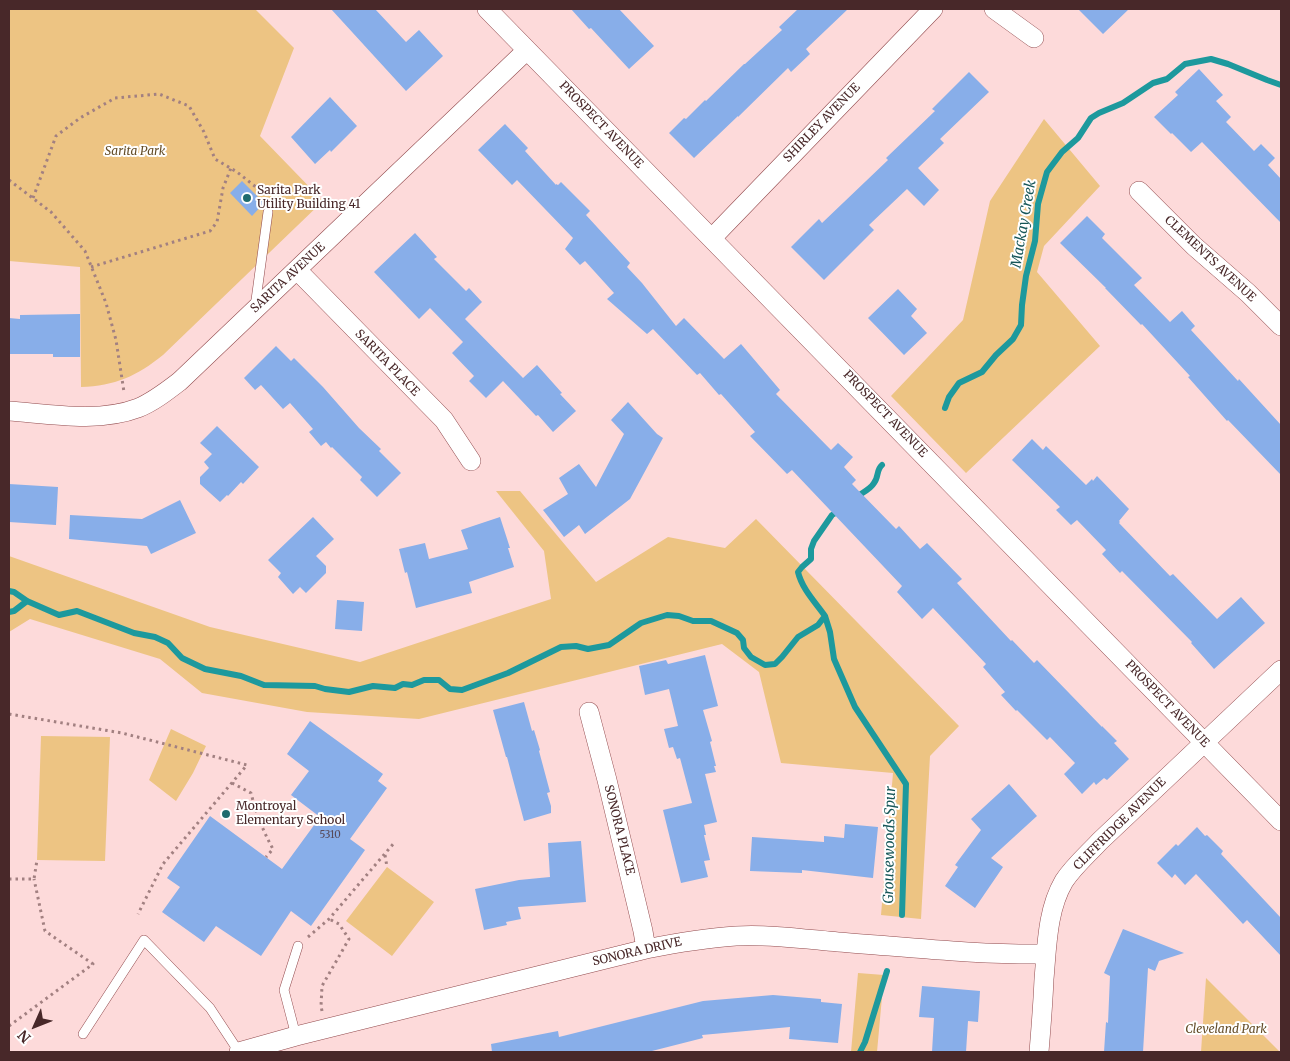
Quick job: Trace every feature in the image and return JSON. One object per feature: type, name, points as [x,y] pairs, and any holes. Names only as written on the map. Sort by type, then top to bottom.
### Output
[{"type":"street","name":"PROSPECT AVENUE","points":[[487,9],[1281,821]]},
{"type":"street","name":"SHIRLEY AVENUE","points":[[712,238],[933,9]]},
{"type":"street","points":[[994,9],[1034,38]]},
{"type":"street","name":"SARITA AVENUE","points":[[9,411],[95,417],[117,414],[138,408],[180,381],[527,50]]},
{"type":"street","name":"CLEMENTS AVENUE","points":[[1139,191],[1194,246],[1248,293],[1281,326]]},
{"type":"street","name":"SARITA PLACE","points":[[297,270],[444,420],[471,461]]},
{"type":"street","name":"CLIFFRIDGE AVENUE","points":[[1039,1052],[1046,954],[1053,905],[1065,880],[1100,841],[1281,670]]},
{"type":"street","name":"SONORA PLACE","points":[[589,712],[646,948]]},
{"type":"street","name":"SONORA DRIVE","points":[[239,1052],[326,1028],[646,948],[691,940],[738,936],[789,938],[909,948],[1046,954]]},
{"type":"lane","points":[[255,309],[268,212]]},
{"type":"lane","points":[[84,1034],[144,940],[210,1008],[239,1052]]},
{"type":"lane","points":[[296,1036],[284,990],[298,946]]},
{"type":"path","points":[[33,198],[56,136],[80,118],[115,98],[159,94],[189,106],[204,132],[216,159],[232,168],[266,195],[272,209],[268,212]]},
{"type":"path","points":[[91,266],[210,231],[217,222],[223,188],[232,168]]},
{"type":"path","points":[[9,180],[51,212],[85,251],[106,303],[116,340],[126,411]]},
{"type":"path","points":[[9,714],[122,732],[247,765],[163,864],[138,914]]},
{"type":"path","points":[[232,783],[251,793],[264,832],[273,849],[266,857]]},
{"type":"path","points":[[298,946],[329,919],[394,844]]},
{"type":"path","points":[[385,854],[387,867]]},
{"type":"path","points":[[9,1026],[94,964],[45,931],[34,879],[37,860]]},
{"type":"path","points":[[9,879],[34,879]]},
{"type":"path","points":[[326,1028],[321,1006],[322,986],[349,938],[338,924],[329,919]]},
{"type":"green space","name":"Sarita Park","points":[[9,9],[255,9],[294,48],[260,136],[323,201],[163,355],[135,374],[104,385],[81,387],[80,267],[9,261]]},
{"type":"green space","points":[[1044,119],[1100,186],[1044,246],[1037,272],[1100,346],[966,473],[891,396],[963,320],[990,201]]},
{"type":"green space","points":[[496,491],[520,491],[596,582],[668,537],[725,548],[756,519],[959,726],[930,756],[921,919],[881,915],[893,773],[781,763],[759,672],[722,644],[419,719],[307,712],[202,693],[160,659],[30,619],[9,632],[9,556],[210,627],[360,662],[551,599],[544,551]]},
{"type":"green space","points":[[171,729],[206,746],[193,773],[176,801],[149,780]]},
{"type":"green space","points":[[41,736],[110,737],[105,861],[37,860]]},
{"type":"green space","points":[[387,867],[434,902],[392,956],[346,921]]},
{"type":"green space","points":[[858,973],[884,975],[877,1052],[851,1052]]},
{"type":"green space","name":"Cleveland Park","points":[[1206,978],[1280,1052],[1201,1052]]},
{"type":"building","points":[[331,9],[375,9],[406,42],[419,30],[443,56],[406,91]]},
{"type":"building","points":[[571,9],[619,9],[654,46],[629,69]]},
{"type":"building","points":[[798,9],[848,9],[806,49],[810,54],[791,72],[788,68],[694,158],[669,133],[782,30],[779,27]]},
{"type":"building","points":[[1078,9],[1129,9],[1103,34]]},
{"type":"building","points":[[1199,69],[1223,95],[1216,101],[1231,117],[1226,122],[1254,151],[1261,144],[1275,158],[1268,165],[1281,179],[1281,223],[1202,142],[1191,152],[1154,117],[1178,95],[1175,92]]},
{"type":"building","points":[[969,72],[989,92],[940,139],[944,143],[918,168],[939,190],[924,206],[907,189],[869,225],[874,230],[824,280],[791,247],[819,219],[822,223],[888,160],[886,158],[935,111],[932,109]]},
{"type":"building","points":[[330,97],[357,126],[331,152],[330,150],[315,164],[291,137]]},
{"type":"building","points":[[505,124],[528,148],[525,151],[556,185],[561,182],[590,211],[586,215],[630,263],[627,267],[676,326],[684,318],[724,359],[741,344],[780,390],[776,394],[831,450],[838,443],[853,457],[844,467],[856,480],[852,484],[896,529],[899,526],[920,549],[927,543],[962,579],[957,583],[1011,641],[1034,663],[1037,660],[1117,741],[1114,743],[1129,759],[1107,780],[1104,778],[1096,785],[1094,782],[1082,794],[1064,774],[1075,763],[1050,737],[1047,740],[1001,695],[1005,692],[983,667],[986,664],[933,608],[922,619],[897,592],[902,586],[792,470],[787,474],[750,436],[755,432],[721,394],[719,395],[700,373],[697,375],[653,329],[647,334],[607,299],[614,293],[585,261],[580,265],[565,249],[573,238],[517,180],[512,185],[478,150]]},
{"type":"building","name":"Sarita Park Utility Building 41","points":[[242,181],[264,203],[252,216],[230,193]]},
{"type":"building","points":[[1087,216],[1105,234],[1102,238],[1142,278],[1134,285],[1170,322],[1182,311],[1195,326],[1191,330],[1281,425],[1281,475],[1227,421],[1188,377],[1190,376],[1142,324],[1060,243]]},
{"type":"building","points":[[415,233],[437,257],[434,259],[466,291],[469,288],[482,302],[465,319],[523,378],[537,365],[576,411],[553,432],[503,381],[486,398],[469,381],[474,376],[452,353],[463,342],[430,308],[419,319],[374,272]]},
{"type":"building","points":[[898,289],[917,309],[911,316],[927,333],[904,355],[868,318]]},
{"type":"building","points":[[80,314],[80,357],[53,357],[53,354],[9,354],[9,318],[20,319],[20,315]]},
{"type":"building","points":[[276,346],[291,361],[294,358],[323,387],[359,428],[381,449],[379,451],[401,473],[377,497],[360,480],[362,477],[332,447],[326,442],[321,446],[309,432],[313,429],[290,403],[283,409],[261,385],[255,390],[244,378]]},
{"type":"building","points":[[628,402],[657,434],[663,438],[630,499],[585,534],[579,525],[564,537],[543,510],[568,494],[559,478],[579,464],[596,487],[624,434],[611,420]]},
{"type":"building","points":[[217,426],[259,467],[243,484],[241,482],[220,502],[200,484],[200,477],[209,468],[204,462],[212,454],[200,443]]},
{"type":"building","points":[[1032,439],[1043,450],[1046,446],[1086,485],[1097,476],[1129,509],[1119,523],[1170,576],[1173,574],[1217,619],[1241,597],[1265,623],[1214,669],[1192,642],[1122,571],[1120,573],[1102,554],[1106,550],[1077,520],[1071,525],[1056,510],[1060,507],[1012,460]]},
{"type":"building","points":[[9,484],[58,487],[56,525],[9,522]]},
{"type":"building","points":[[180,500],[196,533],[151,554],[147,546],[69,539],[70,515],[142,519]]},
{"type":"building","points":[[313,517],[334,539],[316,556],[326,566],[326,573],[306,593],[300,587],[293,594],[278,577],[281,573],[268,560]]},
{"type":"building","points":[[500,517],[514,567],[469,582],[472,593],[416,608],[399,549],[425,543],[429,559],[468,549],[461,530]]},
{"type":"building","points":[[337,600],[364,602],[362,631],[335,629]]},
{"type":"building","points":[[705,655],[718,706],[703,710],[712,741],[710,742],[716,766],[714,766],[716,772],[705,774],[717,822],[704,825],[706,835],[704,835],[710,860],[704,861],[708,877],[681,883],[663,810],[692,803],[680,758],[677,759],[673,747],[669,748],[664,729],[678,726],[669,689],[645,695],[639,666],[666,660],[668,664]]},
{"type":"building","points":[[524,702],[532,731],[534,730],[540,750],[550,792],[547,793],[551,813],[524,821],[493,710]]},
{"type":"building","name":"Montroyal Elementary School","points":[[310,721],[383,774],[378,781],[387,788],[350,839],[365,850],[311,926],[291,911],[261,956],[216,926],[204,942],[162,912],[180,887],[167,878],[210,816],[282,869],[320,817],[291,795],[309,771],[287,754]]},
{"type":"building","points":[[1009,784],[1037,816],[991,858],[1003,867],[975,908],[945,886],[958,867],[955,865],[981,830],[971,819]]},
{"type":"building","points":[[845,824],[878,827],[873,878],[802,870],[802,873],[750,871],[752,837],[824,842],[824,836],[844,838]]},
{"type":"building","points":[[1197,827],[1223,851],[1221,854],[1281,918],[1281,956],[1247,920],[1243,924],[1196,874],[1185,885],[1175,874],[1172,878],[1157,863]]},
{"type":"building","points":[[581,841],[586,902],[518,907],[521,919],[506,922],[507,925],[484,930],[475,889],[519,880],[550,877],[548,843]]},
{"type":"building","points":[[1123,929],[1184,953],[1159,961],[1155,971],[1148,968],[1143,1052],[1104,1052],[1106,1022],[1108,1023],[1110,976],[1104,973]]},
{"type":"building","points":[[922,986],[980,991],[978,1022],[968,1021],[966,1052],[932,1052],[934,1018],[919,1017]]},
{"type":"building","points":[[773,995],[821,999],[821,1002],[842,1004],[838,1043],[789,1039],[790,1027],[702,1035],[703,1038],[648,1052],[492,1052],[491,1044],[558,1031],[559,1037],[703,1001]]},
{"type":"waterway","name":"Mackay Creek","points":[[945,408],[949,397],[959,383],[982,372],[1013,339],[1021,325],[1026,276],[1035,241],[1038,204],[1047,172],[1062,152],[1078,138],[1091,118],[1123,103],[1153,83],[1167,79],[1185,64],[1211,59],[1281,85]]},
{"type":"waterway","name":"Mackay Creek","points":[[855,498],[868,490],[877,478],[882,465]]},
{"type":"waterway","name":"Mackay Creek","points":[[9,591],[59,615],[77,611],[134,633],[155,637],[168,643],[182,658],[205,669],[241,676],[264,685],[315,686],[349,692],[373,686],[395,688],[403,684],[412,685],[424,680],[439,680],[450,689],[462,690],[508,673],[561,647],[576,646],[588,649],[609,645],[641,623],[667,615],[679,616],[693,621],[711,621],[737,633],[743,640],[744,648],[751,657],[765,665],[775,664],[798,637],[818,625],[825,616],[806,590],[798,572],[811,559],[811,549],[814,541],[832,515],[839,511]]},
{"type":"waterway","points":[[9,612],[14,611],[27,601]]},
{"type":"waterway","name":"Grousewoods Spur","points":[[825,616],[830,632],[834,659],[855,707],[906,784],[902,915]]},
{"type":"waterway","name":"Grousewoods Spur","points":[[860,1052],[865,1042],[887,971]]},
{"type":"place","name":"Sarita Park Utility Building 41","points":[[247,198]]},
{"type":"place","name":"Montroyal Elementary School","points":[[226,814]]}]
